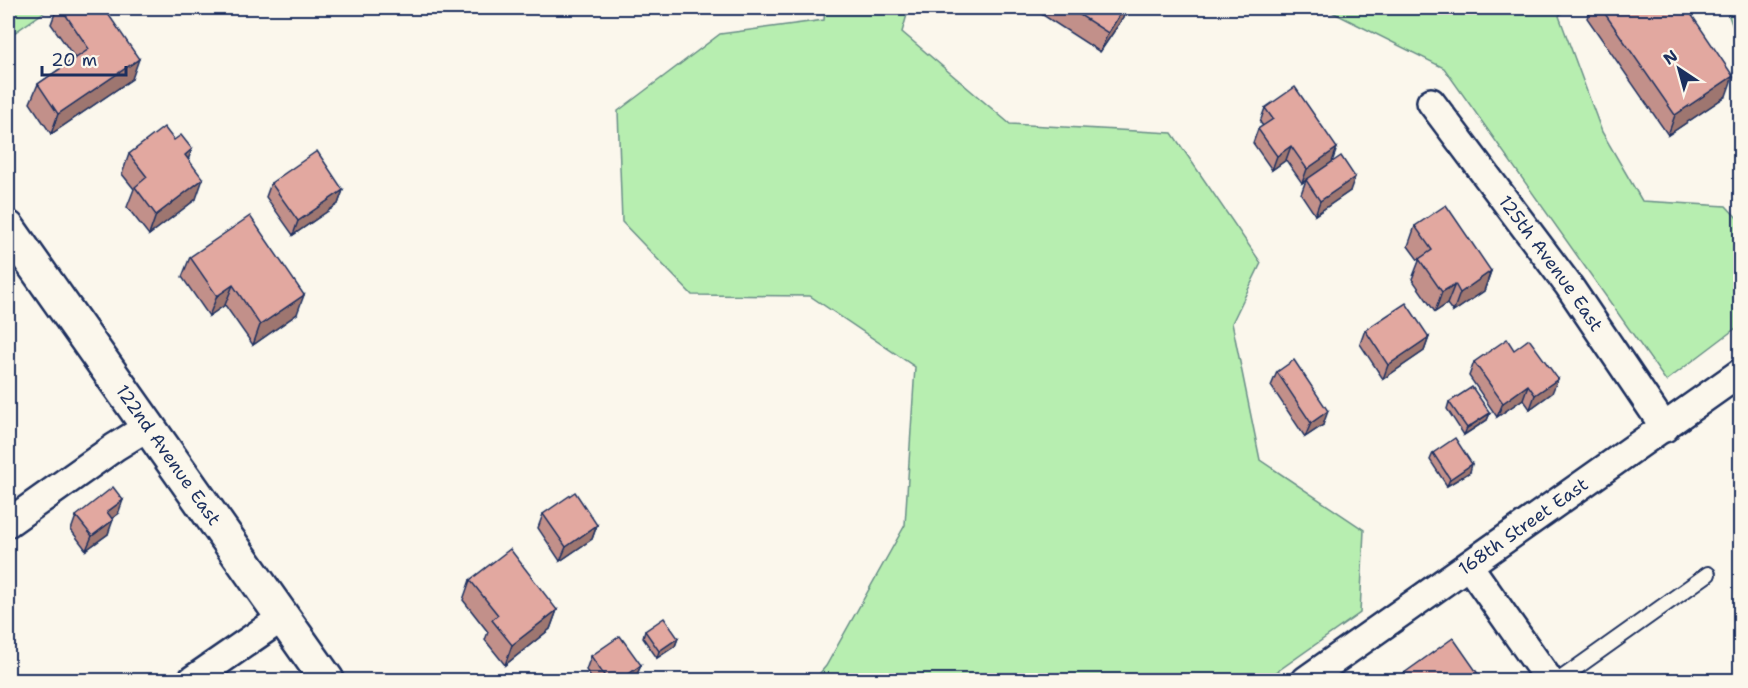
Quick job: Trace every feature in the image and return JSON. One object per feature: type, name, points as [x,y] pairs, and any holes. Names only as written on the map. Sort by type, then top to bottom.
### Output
[{"type":"main road","name":"122nd Avenue East","points":[[8,228],[327,681]]},
{"type":"street","name":"125th Avenue East","points":[[1431,102],[1569,286],[1665,428]]},
{"type":"street","name":"168th Street East","points":[[1306,681],[1740,373]]},
{"type":"street","points":[[8,523],[115,447],[149,426]]},
{"type":"street","points":[[1468,566],[1549,681]]},
{"type":"street","points":[[192,681],[283,617]]},
{"type":"lane","points":[[1559,681],[1708,574]]},
{"type":"green space","points":[[8,8],[50,8],[8,37]]},
{"type":"green space","points":[[825,8],[909,8],[902,32],[1010,124],[1172,133],[1261,263],[1232,323],[1260,460],[1364,530],[1360,613],[1265,680],[814,680],[826,666],[905,525],[915,367],[810,296],[692,295],[622,222],[618,111],[720,34],[824,20]]},
{"type":"green space","points":[[1324,8],[1566,8],[1559,16],[1602,132],[1642,201],[1726,206],[1740,221],[1740,325],[1666,381],[1444,68]]},
{"type":"green space","points":[[1726,8],[1740,8],[1740,46]]},
{"type":"building","points":[[61,8],[104,8],[139,59],[58,114],[38,84],[89,49]]},
{"type":"building","points":[[1069,8],[1124,8],[1108,33]]},
{"type":"building","points":[[1601,8],[1687,8],[1733,76],[1675,115]]},
{"type":"building","points":[[1295,87],[1337,148],[1307,169],[1291,146],[1277,156],[1258,129],[1273,119],[1265,108]]},
{"type":"building","points":[[164,127],[174,140],[181,135],[192,149],[185,155],[203,179],[156,215],[135,187],[147,177],[129,154]]},
{"type":"building","points":[[317,151],[343,190],[298,221],[271,183]]},
{"type":"building","points":[[1341,156],[1355,177],[1320,201],[1306,180]]},
{"type":"building","points":[[1446,205],[1491,271],[1460,293],[1455,284],[1442,292],[1419,259],[1432,250],[1415,226]]},
{"type":"building","points":[[250,216],[304,295],[260,325],[233,285],[217,296],[190,257]]},
{"type":"building","points":[[1406,303],[1429,337],[1388,365],[1365,330]]},
{"type":"building","points":[[1507,339],[1514,350],[1529,339],[1558,379],[1535,395],[1528,385],[1503,403],[1474,362]]},
{"type":"building","points":[[1294,360],[1328,411],[1311,423],[1277,372]]},
{"type":"building","points":[[1472,387],[1490,413],[1467,428],[1449,402]]},
{"type":"building","points":[[1455,438],[1472,464],[1450,479],[1433,453]]},
{"type":"building","points":[[113,487],[123,500],[107,512],[113,520],[92,536],[76,516]]},
{"type":"building","points":[[575,492],[597,525],[566,547],[543,514]]},
{"type":"building","points":[[510,549],[557,610],[512,645],[492,620],[498,615],[470,580]]},
{"type":"building","points":[[664,618],[678,638],[659,651],[645,631]]},
{"type":"building","points":[[620,636],[641,665],[619,681],[608,681],[591,656]]},
{"type":"building","points":[[1453,638],[1483,681],[1393,681]]}]
